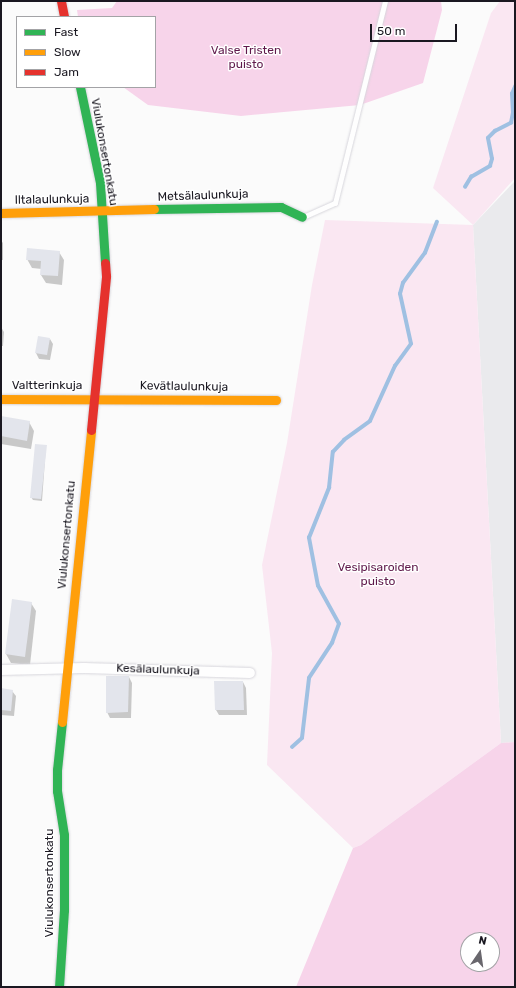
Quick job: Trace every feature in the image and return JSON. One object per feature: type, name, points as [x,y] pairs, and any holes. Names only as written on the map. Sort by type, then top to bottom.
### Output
[{"type":"street","points":[[61,1],[64,16]]},
{"type":"street","name":"Viulukonsertonkatu","points":[[59,987],[64,910],[64,835],[56,791],[106,276],[103,211],[80,88]]},
{"type":"street","name":"Metsälaulunkuja","points":[[103,211],[281,207],[302,217]]},
{"type":"street","name":"Iltalaulunkuja","points":[[1,213],[103,211]]},
{"type":"street","name":"Valtterinkuja","points":[[1,399],[93,398]]},
{"type":"street","name":"Kevätlaulunkuja","points":[[93,398],[276,400]]},
{"type":"street","name":"Kesälaulunkuja","points":[[1,670],[67,668],[250,673]]},
{"type":"lane","points":[[302,217],[335,204],[385,1]]},
{"type":"shaded area","points":[[515,181],[515,742],[501,743],[473,225]]},
{"type":"green space","name":"Valse Tristen puisto","points":[[117,1],[441,1],[442,10],[423,83],[360,105],[241,116],[148,105],[124,88],[156,88],[156,16],[78,16],[77,10],[112,8]]},
{"type":"green space","points":[[500,1],[515,1],[515,178],[473,225],[433,188],[491,13]]},
{"type":"green space","name":"Vesipisaroiden puisto","points":[[325,220],[473,225],[501,743],[361,845],[353,848],[267,765],[272,653],[262,565],[287,443],[312,285]]},
{"type":"green space","points":[[515,742],[515,987],[296,987],[353,848],[361,845],[501,743]]},
{"type":"building","points":[[27,248],[60,251],[58,276],[40,275],[41,261],[26,260]]},
{"type":"building","points":[[38,336],[50,338],[47,355],[35,353]]},
{"type":"building","points":[[1,416],[30,421],[27,441],[1,436]]},
{"type":"building","points":[[35,444],[47,445],[41,499],[30,498]]},
{"type":"building","points":[[12,599],[32,602],[25,657],[5,654]]},
{"type":"building","points":[[106,676],[129,676],[128,712],[106,713]]},
{"type":"building","points":[[214,681],[243,681],[244,710],[215,710]]},
{"type":"building","points":[[1,688],[13,690],[11,711],[1,710]]},
{"type":"waterway","points":[[465,187],[471,177],[490,166],[492,159],[488,138],[495,131],[511,123],[513,113],[512,94],[515,87]]},
{"type":"waterway","points":[[292,747],[302,738],[309,678],[332,643],[339,624],[318,586],[309,538],[329,488],[333,452],[344,440],[370,421],[395,366],[411,344],[400,294],[403,283],[425,253],[437,222]]},
{"type":"traffic: fast","points":[[80,88],[100,183],[105,263]]},
{"type":"traffic: fast","points":[[154,209],[281,207],[302,217]]},
{"type":"traffic: fast","points":[[59,987],[64,910],[64,835],[57,791],[57,770],[62,722]]},
{"type":"traffic: slow","points":[[1,213],[154,209]]},
{"type":"traffic: slow","points":[[1,399],[276,400]]},
{"type":"traffic: slow","points":[[62,722],[91,430]]},
{"type":"traffic: jam","points":[[61,1],[64,16]]},
{"type":"traffic: jam","points":[[91,430],[106,276],[105,263]]}]
